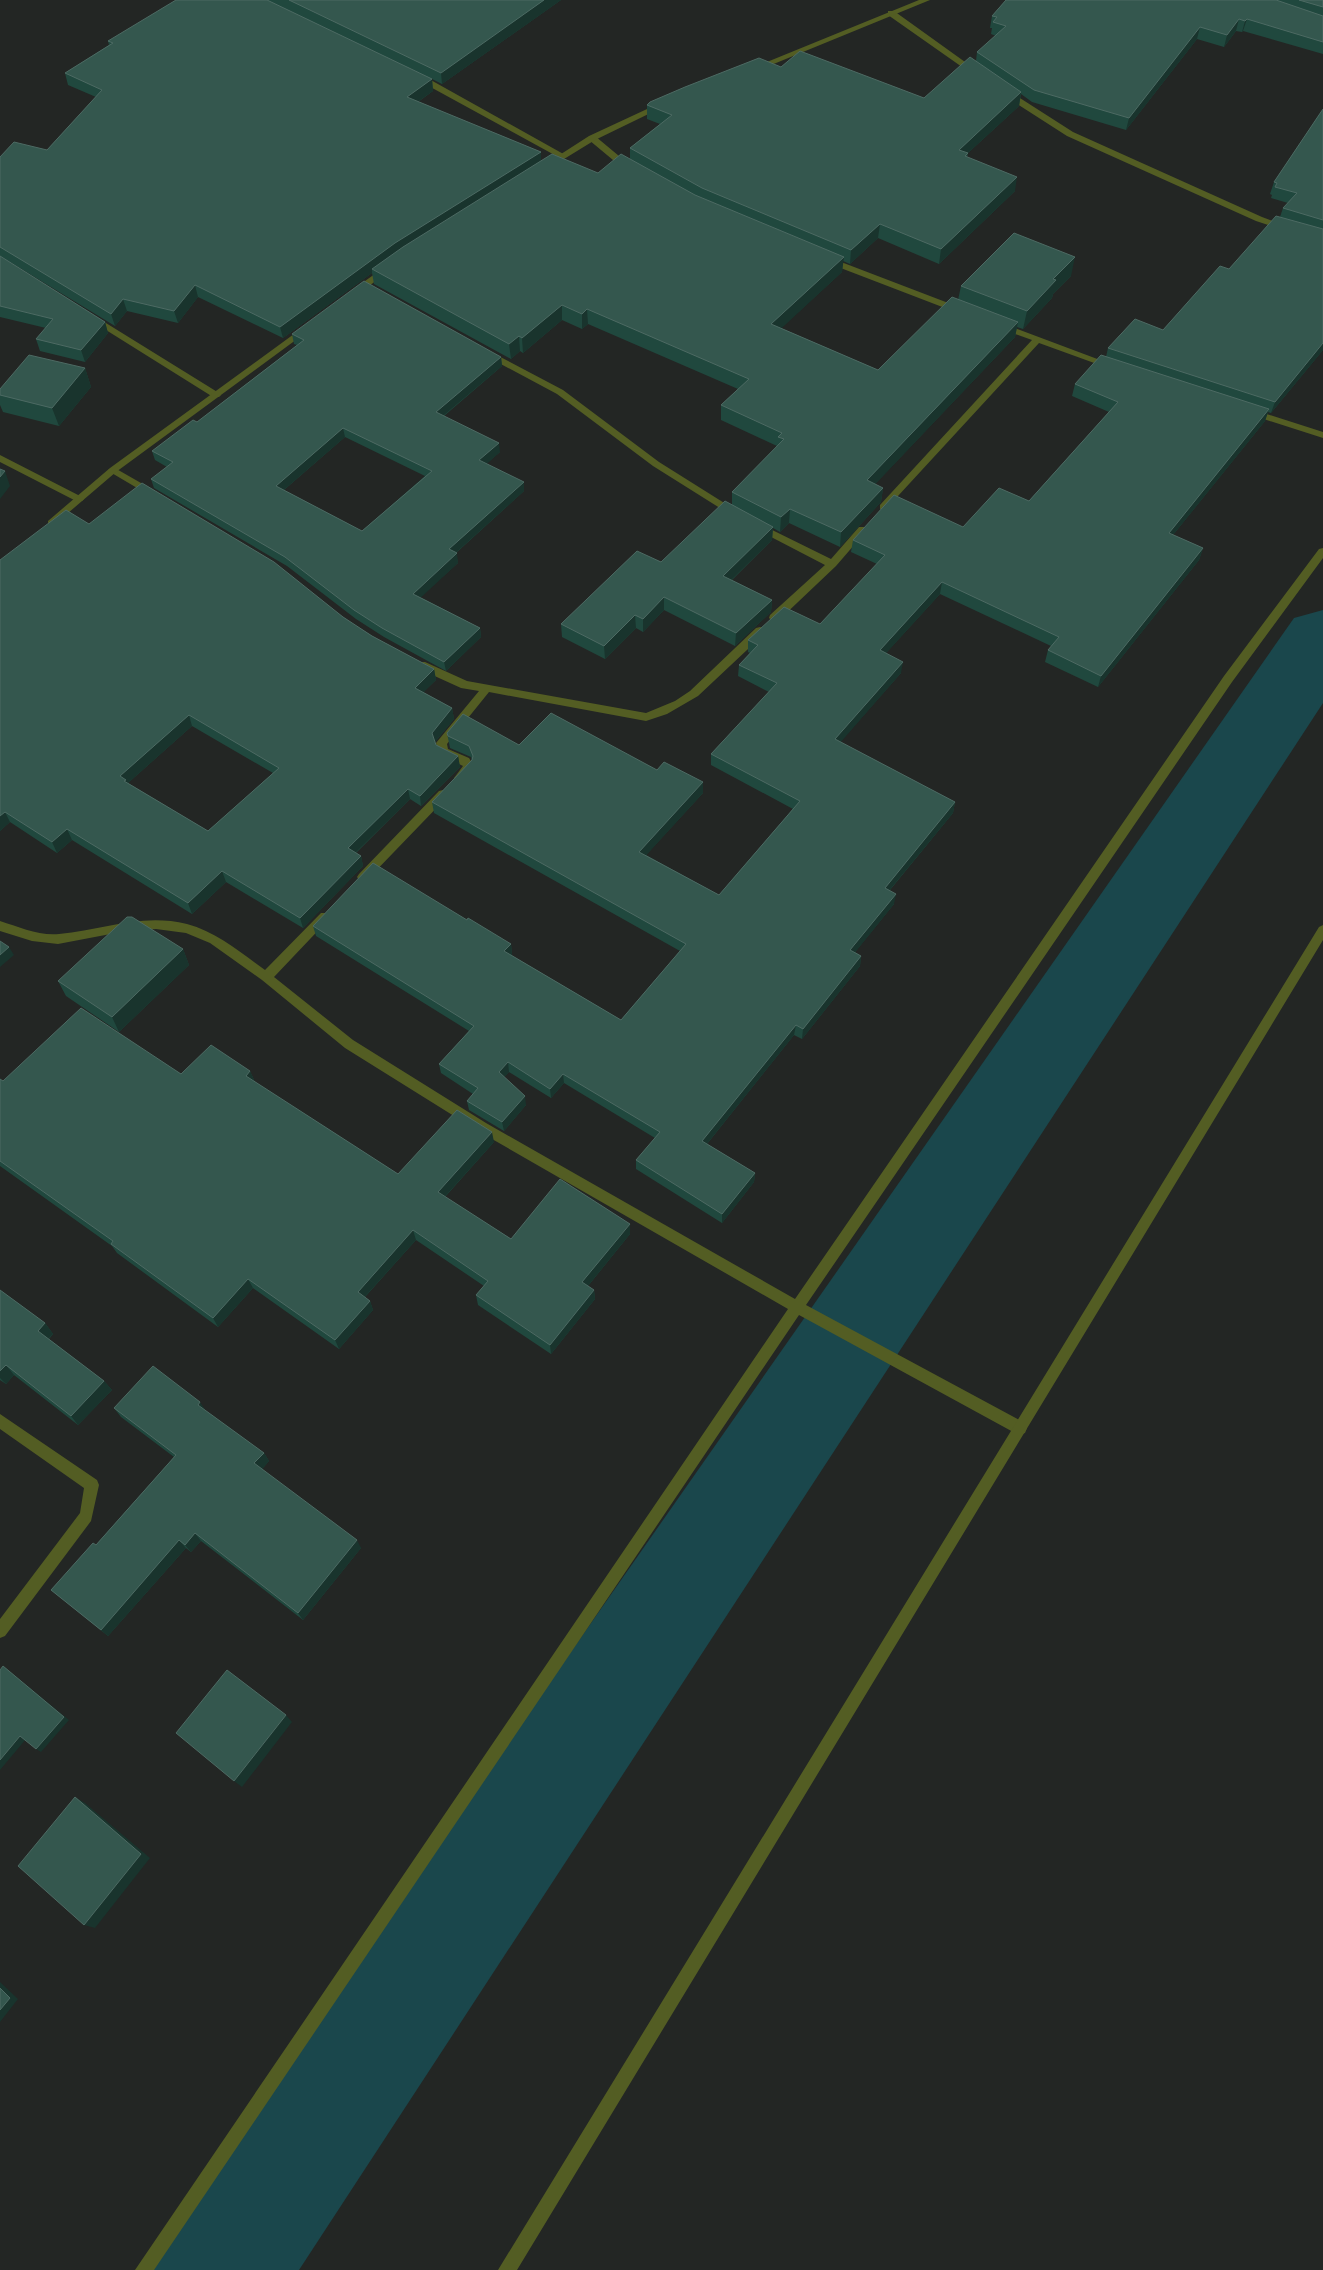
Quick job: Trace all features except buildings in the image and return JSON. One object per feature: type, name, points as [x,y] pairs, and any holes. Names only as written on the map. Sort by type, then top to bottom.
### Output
[{"type":"street","points":[[744,73],[926,0]]},
{"type":"street","points":[[891,13],[979,74]]},
{"type":"street","points":[[405,70],[563,156]]},
{"type":"street","points":[[996,85],[1070,134],[1259,219],[1296,230]]},
{"type":"street","points":[[539,171],[592,138],[672,101]]},
{"type":"street","points":[[592,138],[626,166],[640,174]]},
{"type":"street","points":[[815,255],[972,315]]},
{"type":"street","points":[[349,297],[369,287],[394,263]]},
{"type":"street","points":[[81,310],[216,394]]},
{"type":"street","points":[[990,322],[1119,369]]},
{"type":"street","points":[[43,530],[113,470],[310,325]]},
{"type":"street","points":[[414,661],[440,675],[465,685],[640,717],[657,715],[688,698],[832,564],[1037,340]]},
{"type":"street","points":[[474,346],[560,392],[656,464],[747,520],[832,564]]},
{"type":"street","points":[[1240,408],[1323,435]]},
{"type":"street","points":[[0,458],[79,499]]},
{"type":"street","points":[[113,470],[163,500]]},
{"type":"street","points":[[144,2270],[797,1307],[1228,678],[1323,552]]},
{"type":"street","points":[[354,887],[468,768],[465,761],[443,751],[441,743],[488,688]]},
{"type":"street","points":[[266,978],[334,908]]},
{"type":"street","points":[[0,926],[32,936],[58,939],[121,927],[156,924],[187,929],[214,940],[357,1049],[482,1126],[797,1307],[1020,1428]]},
{"type":"street","points":[[507,2270],[1323,930]]},
{"type":"street","points":[[0,1420],[92,1485],[86,1516],[0,1631]]},
{"type":"waterway","points":[[220,2270],[1323,639]]}]
